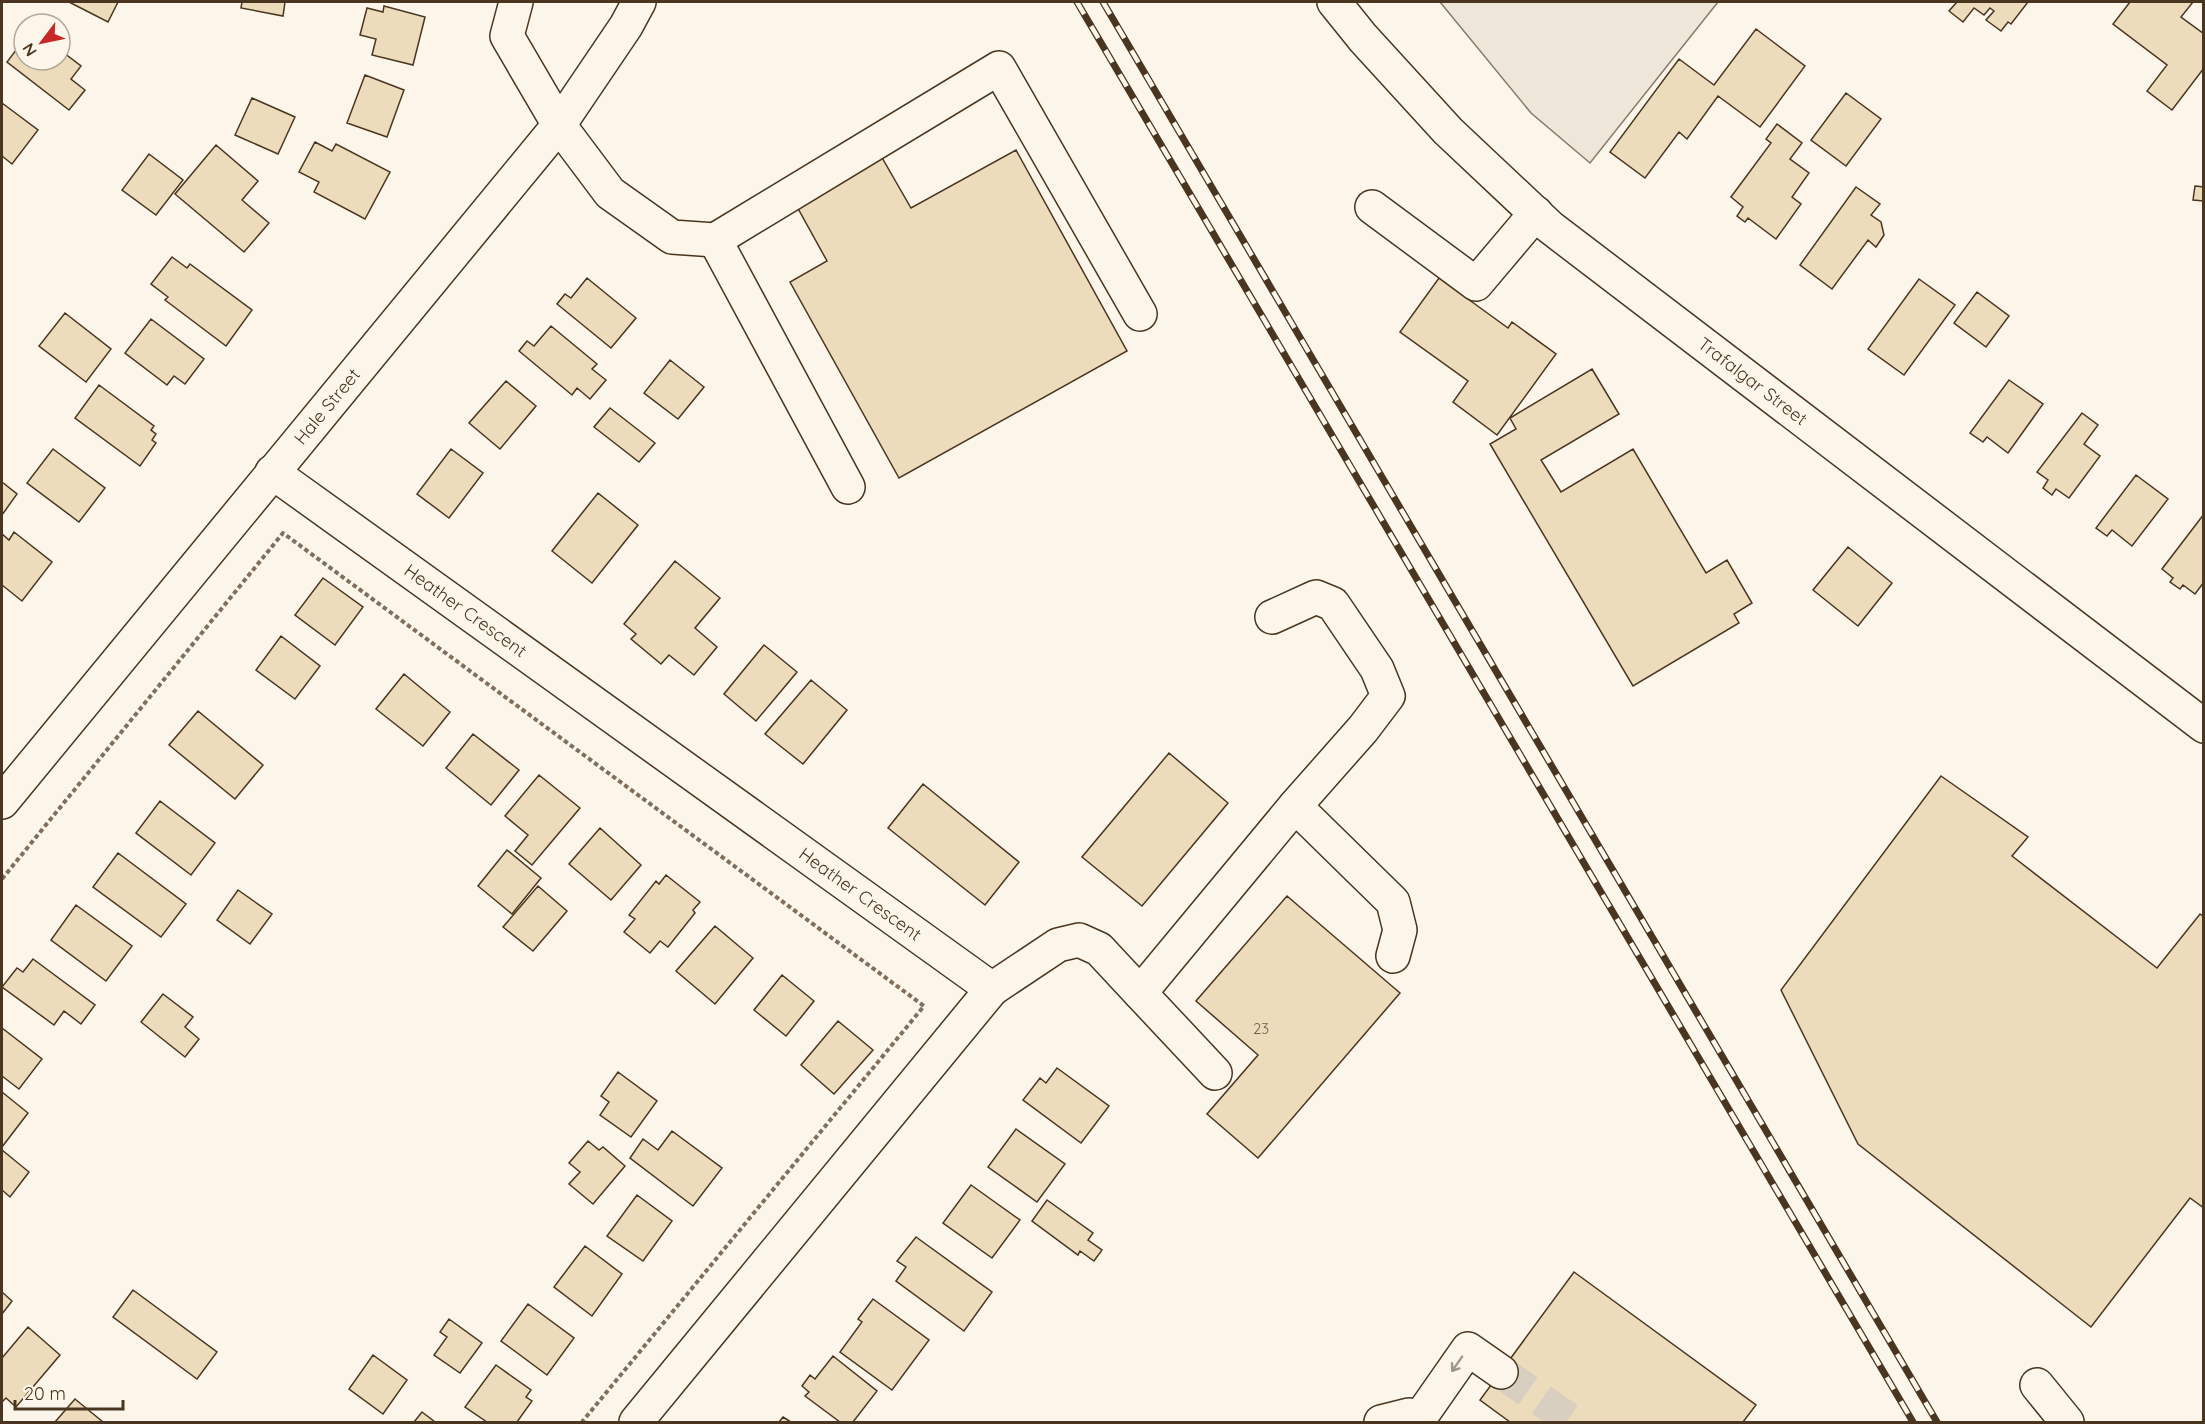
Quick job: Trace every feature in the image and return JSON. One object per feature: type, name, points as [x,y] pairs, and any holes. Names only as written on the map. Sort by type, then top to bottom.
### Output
[{"type":"street","points":[[516,2],[507,36],[559,125],[610,193],[672,237],[715,240],[999,68],[1140,314]]},
{"type":"street","name":"Hale Street","points":[[2,802],[559,125],[626,26],[639,2]]},
{"type":"street","name":"Trafalgar Street","points":[[1334,2],[1363,38],[1448,131],[1550,227],[2204,726]]},
{"type":"street","points":[[1372,207],[1476,284],[1536,213]]},
{"type":"street","points":[[715,240],[848,487]]},
{"type":"street","name":"Heather Crescent","points":[[272,472],[992,989]]},
{"type":"street","points":[[1140,993],[1295,806],[1363,729],[1388,696],[1377,669],[1333,604],[1316,597],[1272,617]]},
{"type":"street","points":[[1295,806],[1393,902],[1400,930],[1393,956]]},
{"type":"street","points":[[636,1422],[992,989],[1058,945],[1079,940],[1099,949],[1215,1073]]},
{"type":"street","points":[[1381,1422],[1408,1415],[1418,1422],[1468,1349],[1501,1372]]},
{"type":"street","points":[[2037,1385],[2067,1422]]},
{"type":"path","points":[[2,879],[283,532],[924,1006],[582,1422]]},
{"type":"shaded area","points":[[1440,2],[1718,2],[1590,163],[1531,113]]},
{"type":"building","points":[[69,2],[118,2],[108,22]]},
{"type":"building","points":[[242,2],[285,2],[283,16],[241,8]]},
{"type":"building","points":[[1957,2],[2028,2],[2011,24],[2008,22],[2001,31],[1986,20],[1994,11],[1990,8],[1984,15],[1974,8],[1963,22],[1949,11]]},
{"type":"building","points":[[2130,2],[2193,2],[2181,17],[2204,34],[2204,68],[2172,110],[2147,91],[2167,65],[2113,24]]},
{"type":"building","points":[[384,6],[425,17],[413,65],[372,55],[376,39],[360,35],[367,8],[383,12]]},
{"type":"building","points":[[1756,29],[1805,66],[1760,127],[1718,96],[1687,139],[1679,132],[1645,178],[1610,152],[1679,59],[1714,85]]},
{"type":"building","points":[[12,55],[12,66],[7,62]]},
{"type":"building","points":[[72,59],[81,66],[71,79],[85,90],[69,110],[20,72],[72,72]]},
{"type":"building","points":[[365,75],[404,90],[387,137],[347,123]]},
{"type":"building","points":[[1846,93],[1881,119],[1846,166],[1811,140]]},
{"type":"building","points":[[252,98],[295,117],[278,154],[235,135]]},
{"type":"building","points":[[2,103],[38,130],[12,164],[2,156]]},
{"type":"building","points":[[1777,124],[1802,143],[1790,159],[1809,173],[1792,197],[1801,204],[1776,239],[1748,218],[1745,222],[1737,216],[1743,207],[1731,197],[1771,143],[1766,139]]},
{"type":"building","points":[[315,142],[332,151],[336,144],[390,172],[365,219],[314,192],[319,182],[299,172]]},
{"type":"building","points":[[216,145],[258,181],[242,200],[269,223],[244,252],[175,194]]},
{"type":"building","points":[[1016,150],[1127,351],[899,478],[790,282],[827,261],[795,203],[881,156],[911,208]]},
{"type":"building","points":[[149,154],[183,180],[156,215],[122,190]]},
{"type":"building","points":[[2195,186],[2204,187],[2204,201],[2193,200]]},
{"type":"building","points":[[1856,187],[1880,204],[1871,215],[1881,222],[1884,235],[1876,247],[1868,240],[1832,289],[1800,265]]},
{"type":"building","points":[[172,257],[187,268],[190,264],[252,310],[226,346],[165,300],[168,297],[151,284]]},
{"type":"building","points":[[587,278],[636,318],[611,348],[557,304],[565,294],[571,298]]},
{"type":"building","points":[[1439,278],[1508,328],[1512,322],[1556,354],[1497,435],[1453,402],[1468,381],[1400,332]]},
{"type":"building","points":[[1919,279],[1955,305],[1904,375],[1868,349]]},
{"type":"building","points":[[1977,292],[2009,316],[1986,347],[1954,323]]},
{"type":"building","points":[[65,313],[111,349],[86,382],[39,346]]},
{"type":"building","points":[[151,319],[204,359],[185,384],[174,376],[167,385],[125,353]]},
{"type":"building","points":[[551,326],[597,364],[592,369],[606,380],[590,399],[577,388],[572,395],[519,351],[527,341],[534,346]]},
{"type":"building","points":[[670,360],[704,387],[678,419],[644,393]]},
{"type":"building","points":[[1592,369],[1619,414],[1541,460],[1561,492],[1633,449],[1706,573],[1727,560],[1752,603],[1734,614],[1739,623],[1633,686],[1490,444],[1516,429],[1510,418]]},
{"type":"building","points":[[2009,380],[2043,404],[2008,453],[1987,437],[1983,442],[1970,433]]},
{"type":"building","points":[[506,381],[536,406],[500,449],[469,423]]},
{"type":"building","points":[[99,385],[154,426],[151,430],[156,434],[152,440],[156,443],[140,466],[75,418]]},
{"type":"building","points":[[610,408],[655,443],[639,462],[594,427]]},
{"type":"building","points":[[2082,413],[2098,425],[2084,444],[2100,456],[2069,498],[2056,489],[2052,495],[2043,488],[2048,480],[2037,472]]},
{"type":"building","points":[[53,449],[105,488],[79,522],[27,483]]},
{"type":"building","points":[[451,449],[483,473],[449,518],[417,494]]},
{"type":"building","points":[[2136,475],[2168,499],[2132,546],[2112,530],[2107,536],[2096,528]]},
{"type":"building","points":[[2,482],[17,494],[2,515]]},
{"type":"building","points":[[598,493],[638,525],[592,583],[552,551]]},
{"type":"building","points":[[2204,514],[2204,582],[2195,594],[2183,585],[2180,589],[2170,582],[2173,578],[2162,569]]},
{"type":"building","points":[[14,532],[52,562],[22,601],[2,585],[2,534],[9,540]]},
{"type":"building","points":[[1848,547],[1892,583],[1858,626],[1813,590]]},
{"type":"building","points":[[675,561],[720,598],[695,628],[717,647],[694,675],[669,655],[661,664],[631,639],[636,634],[624,624]]},
{"type":"building","points":[[323,578],[363,607],[335,645],[295,615]]},
{"type":"building","points":[[281,636],[320,666],[295,699],[256,670]]},
{"type":"building","points":[[764,645],[797,672],[756,721],[724,694]]},
{"type":"building","points":[[404,674],[450,712],[423,746],[376,709]]},
{"type":"building","points":[[811,680],[847,710],[803,764],[765,734]]},
{"type":"building","points":[[198,711],[263,765],[235,799],[169,745]]},
{"type":"building","points":[[473,734],[519,770],[491,805],[446,768]]},
{"type":"building","points":[[1169,753],[1228,803],[1142,906],[1082,857]]},
{"type":"building","points":[[539,775],[580,808],[532,865],[515,851],[528,835],[505,816]]},
{"type":"building","points":[[1941,776],[2028,837],[2012,856],[2157,968],[2200,914],[2204,917],[2204,1208],[2190,1198],[2091,1327],[1858,1144],[1781,990]]},
{"type":"building","points":[[923,784],[1019,862],[985,905],[888,828]]},
{"type":"building","points":[[160,801],[215,843],[191,875],[136,833]]},
{"type":"building","points":[[600,828],[641,865],[611,900],[569,864]]},
{"type":"building","points":[[507,850],[541,878],[512,914],[478,886]]},
{"type":"building","points":[[118,853],[186,904],[161,937],[93,887]]},
{"type":"building","points":[[666,875],[700,902],[693,910],[695,913],[668,947],[660,941],[650,953],[624,932],[635,919],[629,915],[656,881],[659,884]]},
{"type":"building","points":[[538,886],[567,911],[533,951],[503,927]]},
{"type":"building","points":[[238,890],[272,914],[250,944],[217,920]]},
{"type":"building","points":[[1287,896],[1400,993],[1258,1158],[1207,1114],[1258,1055],[1196,1001]]},
{"type":"building","points":[[76,905],[132,946],[106,981],[51,940]]},
{"type":"building","points":[[715,926],[753,958],[715,1004],[676,971]]},
{"type":"building","points":[[33,959],[95,1005],[81,1024],[64,1011],[54,1025],[2,987],[17,968],[23,972]]},
{"type":"building","points":[[782,975],[814,1001],[786,1036],[754,1010]]},
{"type":"building","points":[[163,994],[193,1017],[185,1027],[199,1039],[185,1057],[141,1022]]},
{"type":"building","points":[[838,1021],[873,1050],[834,1094],[801,1065]]},
{"type":"building","points":[[2,1028],[42,1059],[19,1089],[2,1076]]},
{"type":"building","points":[[1057,1068],[1109,1106],[1081,1143],[1023,1100],[1040,1078],[1046,1083]]},
{"type":"building","points":[[618,1072],[657,1101],[631,1137],[600,1115],[609,1102],[601,1096]]},
{"type":"building","points":[[2,1092],[28,1113],[2,1147]]},
{"type":"building","points":[[1016,1129],[1065,1164],[1037,1202],[988,1167]]},
{"type":"building","points":[[672,1131],[722,1168],[693,1206],[630,1158],[643,1139],[658,1150]]},
{"type":"building","points":[[588,1141],[599,1150],[603,1147],[625,1166],[593,1204],[569,1184],[580,1172],[569,1163]]},
{"type":"building","points":[[2,1150],[29,1172],[10,1197],[2,1190]]},
{"type":"building","points":[[971,1185],[1020,1220],[992,1258],[943,1223]]},
{"type":"building","points":[[637,1195],[672,1221],[643,1261],[607,1236]]},
{"type":"building","points":[[1047,1200],[1093,1233],[1088,1240],[1102,1250],[1094,1261],[1080,1251],[1078,1255],[1032,1221]]},
{"type":"building","points":[[916,1237],[992,1292],[964,1331],[896,1281],[906,1267],[897,1261]]},
{"type":"building","points":[[585,1246],[622,1274],[592,1316],[554,1287]]},
{"type":"building","points":[[1574,1272],[1756,1405],[1743,1422],[1510,1422],[1480,1400]]},
{"type":"building","points":[[133,1290],[217,1352],[197,1379],[113,1317]]},
{"type":"building","points":[[2,1292],[12,1301],[2,1314]]},
{"type":"building","points":[[873,1299],[929,1340],[892,1390],[840,1352],[862,1322],[858,1319]]},
{"type":"building","points":[[528,1304],[574,1338],[547,1375],[501,1341]]},
{"type":"building","points":[[449,1319],[482,1343],[460,1373],[434,1355],[447,1337],[440,1332]]},
{"type":"building","points":[[28,1327],[60,1355],[16,1407],[6,1398],[2,1402],[2,1358]]},
{"type":"building","points":[[373,1355],[407,1380],[383,1414],[349,1389]]},
{"type":"building","points":[[833,1356],[877,1391],[853,1422],[840,1422],[805,1396],[809,1392],[802,1386],[810,1375],[815,1379]]},
{"type":"building","points":[[496,1365],[531,1390],[526,1397],[532,1401],[517,1422],[487,1422],[465,1407]]},
{"type":"building","points":[[75,1399],[103,1422],[55,1422]]},
{"type":"building","points":[[422,1412],[435,1422],[414,1422]]},
{"type":"building","points":[[783,1417],[791,1422],[779,1422]]},
{"type":"tunnel","points":[[1501,1372],[1573,1422]]},
{"type":"railway","points":[[1077,2],[1913,1422]]},
{"type":"railway","points":[[1103,2],[1937,1422]]}]
